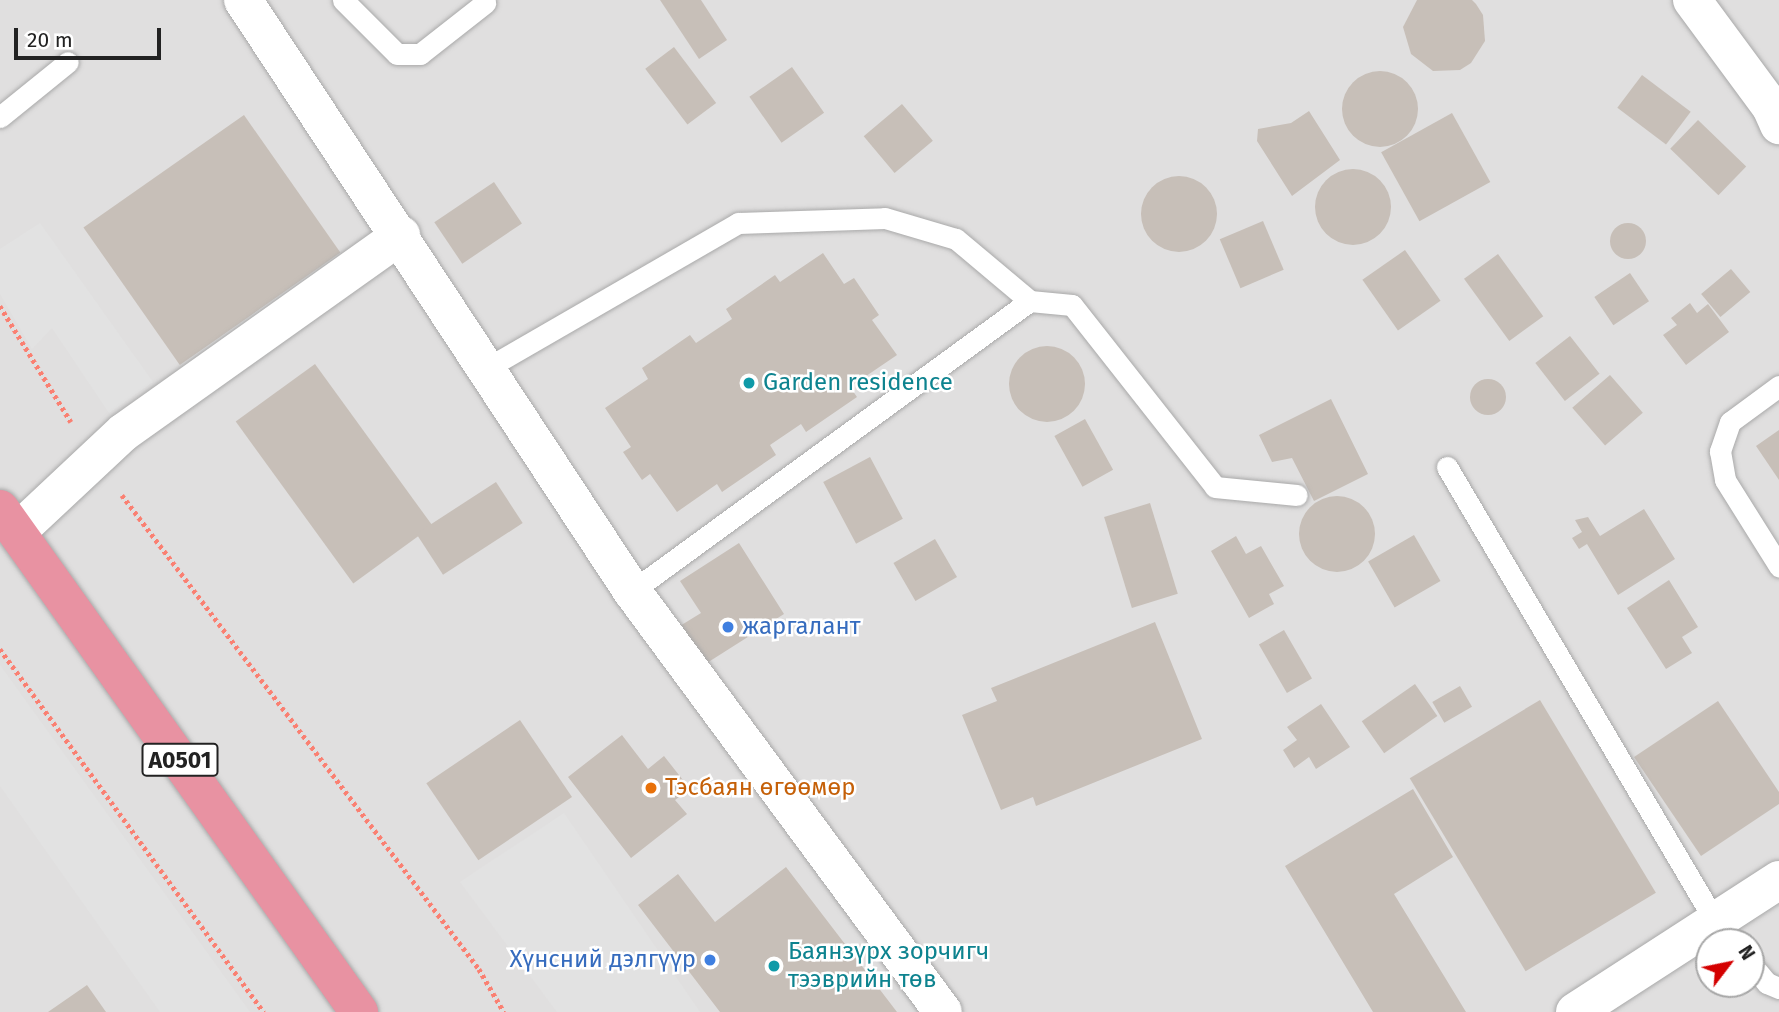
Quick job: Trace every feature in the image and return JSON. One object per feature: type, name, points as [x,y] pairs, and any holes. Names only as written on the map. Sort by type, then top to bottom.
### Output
[{"type":"highway","name":"A0501","points":[[8,520],[359,1012]]},
{"type":"street","points":[[1692,0],[1771,107],[1779,125]]},
{"type":"street","points":[[256,4],[401,235],[632,591],[943,1012]]},
{"type":"street","points":[[8,520],[95,461],[124,432],[401,235]]},
{"type":"street","points":[[1727,928],[1779,880]]},
{"type":"street","points":[[1575,1012],[1695,947]]},
{"type":"lane","points":[[343,0],[397,54],[420,54],[485,3]]},
{"type":"lane","points":[[0,117],[68,62]]},
{"type":"lane","points":[[487,368],[738,223],[885,218],[956,239],[1030,301],[1072,305],[1215,486],[1297,495]]},
{"type":"lane","points":[[632,591],[1030,301]]},
{"type":"lane","points":[[1779,386],[1730,422],[1720,451],[1725,480],[1779,565]]},
{"type":"lane","points":[[1447,467],[1722,928]]},
{"type":"path","points":[[0,306],[95,461],[479,969],[504,1012]]},
{"type":"path","points":[[0,649],[264,1012]]},
{"type":"shaded area","points":[[0,0],[1779,0],[1779,1012],[0,1012]]},
{"type":"shaded area","points":[[40,223],[153,382],[109,413],[52,328],[32,349],[0,294],[0,249]]},
{"type":"shaded area","points":[[0,665],[250,1012],[160,1012],[0,786]]},
{"type":"shaded area","points":[[564,813],[700,1012],[557,1012],[460,882]]},
{"type":"building","points":[[660,0],[701,0],[727,40],[699,59]]},
{"type":"building","points":[[1417,0],[1472,0],[1476,4],[1483,15],[1485,41],[1471,63],[1460,70],[1433,71],[1411,54],[1403,27]]},
{"type":"building","points":[[674,47],[716,103],[687,125],[645,69]]},
{"type":"building","points":[[792,67],[824,113],[782,143],[749,97]]},
{"type":"building","points":[[1380,71],[1395,74],[1407,82],[1415,94],[1418,109],[1415,124],[1407,136],[1395,144],[1380,147],[1365,144],[1353,136],[1345,124],[1342,109],[1345,94],[1353,82],[1365,74]]},
{"type":"building","points":[[1642,75],[1691,112],[1666,144],[1617,108]]},
{"type":"building","points":[[902,104],[933,141],[895,173],[864,136]]},
{"type":"building","points":[[1309,111],[1340,160],[1292,196],[1257,141],[1258,129],[1291,123]]},
{"type":"building","points":[[1452,113],[1490,182],[1419,221],[1381,152]]},
{"type":"building","points":[[244,115],[340,253],[180,365],[83,227]]},
{"type":"building","points":[[1698,120],[1746,167],[1718,195],[1670,149]]},
{"type":"building","points":[[1353,169],[1368,172],[1380,180],[1388,192],[1391,207],[1388,222],[1380,234],[1368,242],[1353,245],[1338,242],[1326,234],[1318,222],[1315,207],[1318,192],[1326,180],[1338,172]]},
{"type":"building","points":[[1179,176],[1194,179],[1206,187],[1214,199],[1217,214],[1214,229],[1206,241],[1194,249],[1179,252],[1164,249],[1152,241],[1144,229],[1141,214],[1144,199],[1152,187],[1164,179]]},
{"type":"building","points":[[494,182],[522,223],[462,264],[434,222]]},
{"type":"building","points":[[1263,221],[1284,270],[1240,288],[1220,239]]},
{"type":"building","points":[[1628,223],[1641,228],[1646,241],[1641,254],[1628,259],[1615,254],[1610,241],[1615,228]]},
{"type":"building","points":[[1405,250],[1441,301],[1398,331],[1362,280]]},
{"type":"building","name":"Garden residence","points":[[823,253],[844,284],[854,278],[879,315],[872,320],[897,355],[850,387],[857,397],[806,432],[801,424],[770,445],[776,455],[722,492],[717,484],[677,512],[650,474],[642,480],[623,452],[631,447],[605,408],[648,379],[642,368],[690,335],[696,343],[732,319],[726,309],[775,275],[780,282]]},
{"type":"building","points":[[1498,254],[1543,316],[1509,341],[1464,279]]},
{"type":"building","points":[[1731,269],[1750,292],[1720,317],[1701,294]]},
{"type":"building","points":[[1630,273],[1649,301],[1613,325],[1594,297]]},
{"type":"building","points":[[1690,303],[1697,313],[1708,304],[1729,332],[1686,365],[1663,335],[1677,325],[1671,318]]},
{"type":"building","points":[[1570,336],[1600,374],[1565,401],[1535,363]]},
{"type":"building","points":[[1047,346],[1062,349],[1074,357],[1082,369],[1085,384],[1082,399],[1074,411],[1062,419],[1047,422],[1032,419],[1020,411],[1012,399],[1009,384],[1012,369],[1020,357],[1032,349]]},
{"type":"building","points":[[315,364],[433,526],[353,583],[236,422]]},
{"type":"building","points":[[1610,375],[1643,413],[1605,446],[1572,408]]},
{"type":"building","points":[[1488,379],[1501,384],[1506,397],[1501,410],[1488,415],[1475,410],[1470,397],[1475,384]]},
{"type":"building","points":[[1331,399],[1368,474],[1314,501],[1292,458],[1272,462],[1259,435]]},
{"type":"building","points":[[1085,419],[1113,470],[1083,487],[1054,436]]},
{"type":"building","points":[[1779,430],[1779,480],[1756,446]]},
{"type":"building","points":[[870,457],[903,519],[856,544],[823,482]]},
{"type":"building","points":[[496,482],[523,523],[443,575],[416,534]]},
{"type":"building","points":[[1337,496],[1351,499],[1364,507],[1372,520],[1375,534],[1372,548],[1364,561],[1351,569],[1337,572],[1323,569],[1310,561],[1302,548],[1299,534],[1302,520],[1310,507],[1323,499]]},
{"type":"building","points":[[1150,503],[1178,594],[1132,608],[1104,517]]},
{"type":"building","points":[[1644,509],[1675,559],[1618,595],[1587,544],[1579,549],[1572,538],[1582,532],[1575,520],[1588,517],[1600,536]]},
{"type":"building","points":[[1414,535],[1440,581],[1395,607],[1368,562]]},
{"type":"building","points":[[1236,536],[1246,554],[1261,546],[1284,586],[1269,594],[1274,604],[1249,618],[1211,551]]},
{"type":"building","points":[[935,539],[957,577],[915,601],[893,563]]},
{"type":"building","points":[[739,543],[784,614],[699,668],[675,629],[701,613],[680,581]]},
{"type":"building","points":[[1669,580],[1698,627],[1682,637],[1692,653],[1666,669],[1627,608]]},
{"type":"building","points":[[1155,622],[1202,739],[1036,806],[1033,797],[1001,810],[962,715],[997,701],[991,688]]},
{"type":"building","points":[[1284,630],[1312,678],[1287,693],[1259,644]]},
{"type":"building","points":[[1415,684],[1437,716],[1384,753],[1362,721]]},
{"type":"building","points":[[1460,686],[1472,707],[1444,723],[1432,702]]},
{"type":"building","points":[[1540,700],[1656,893],[1526,971],[1410,778]]},
{"type":"building","points":[[1718,701],[1779,792],[1779,804],[1701,856],[1634,757]]},
{"type":"building","points":[[1321,704],[1350,747],[1316,769],[1309,757],[1294,768],[1283,750],[1297,740],[1287,727]]},
{"type":"building","points":[[520,720],[572,797],[478,860],[426,783]]},
{"type":"building","points":[[622,735],[648,769],[664,756],[690,789],[675,800],[687,814],[631,858],[568,777]]},
{"type":"building","points":[[1413,789],[1453,857],[1394,894],[1466,1012],[1373,1012],[1285,866]]},
{"type":"building","name":"Баянзүрх зорчигч тээврийн төв","points":[[786,867],[897,1012],[720,1012],[638,905],[678,874],[715,922]]},
{"type":"building","points":[[87,985],[106,1012],[48,1012]]},
{"type":"place","name":"Garden residence","points":[[749,383]]},
{"type":"place","name":"жаргалант","points":[[728,627]]},
{"type":"place","name":"Тэсбаян өгөөмөр","points":[[651,788]]},
{"type":"place","name":"Хүнсний дэлгүүр","points":[[710,960]]},
{"type":"place","name":"Баянзүрх зорчигч тээврийн төв","points":[[774,966]]}]
